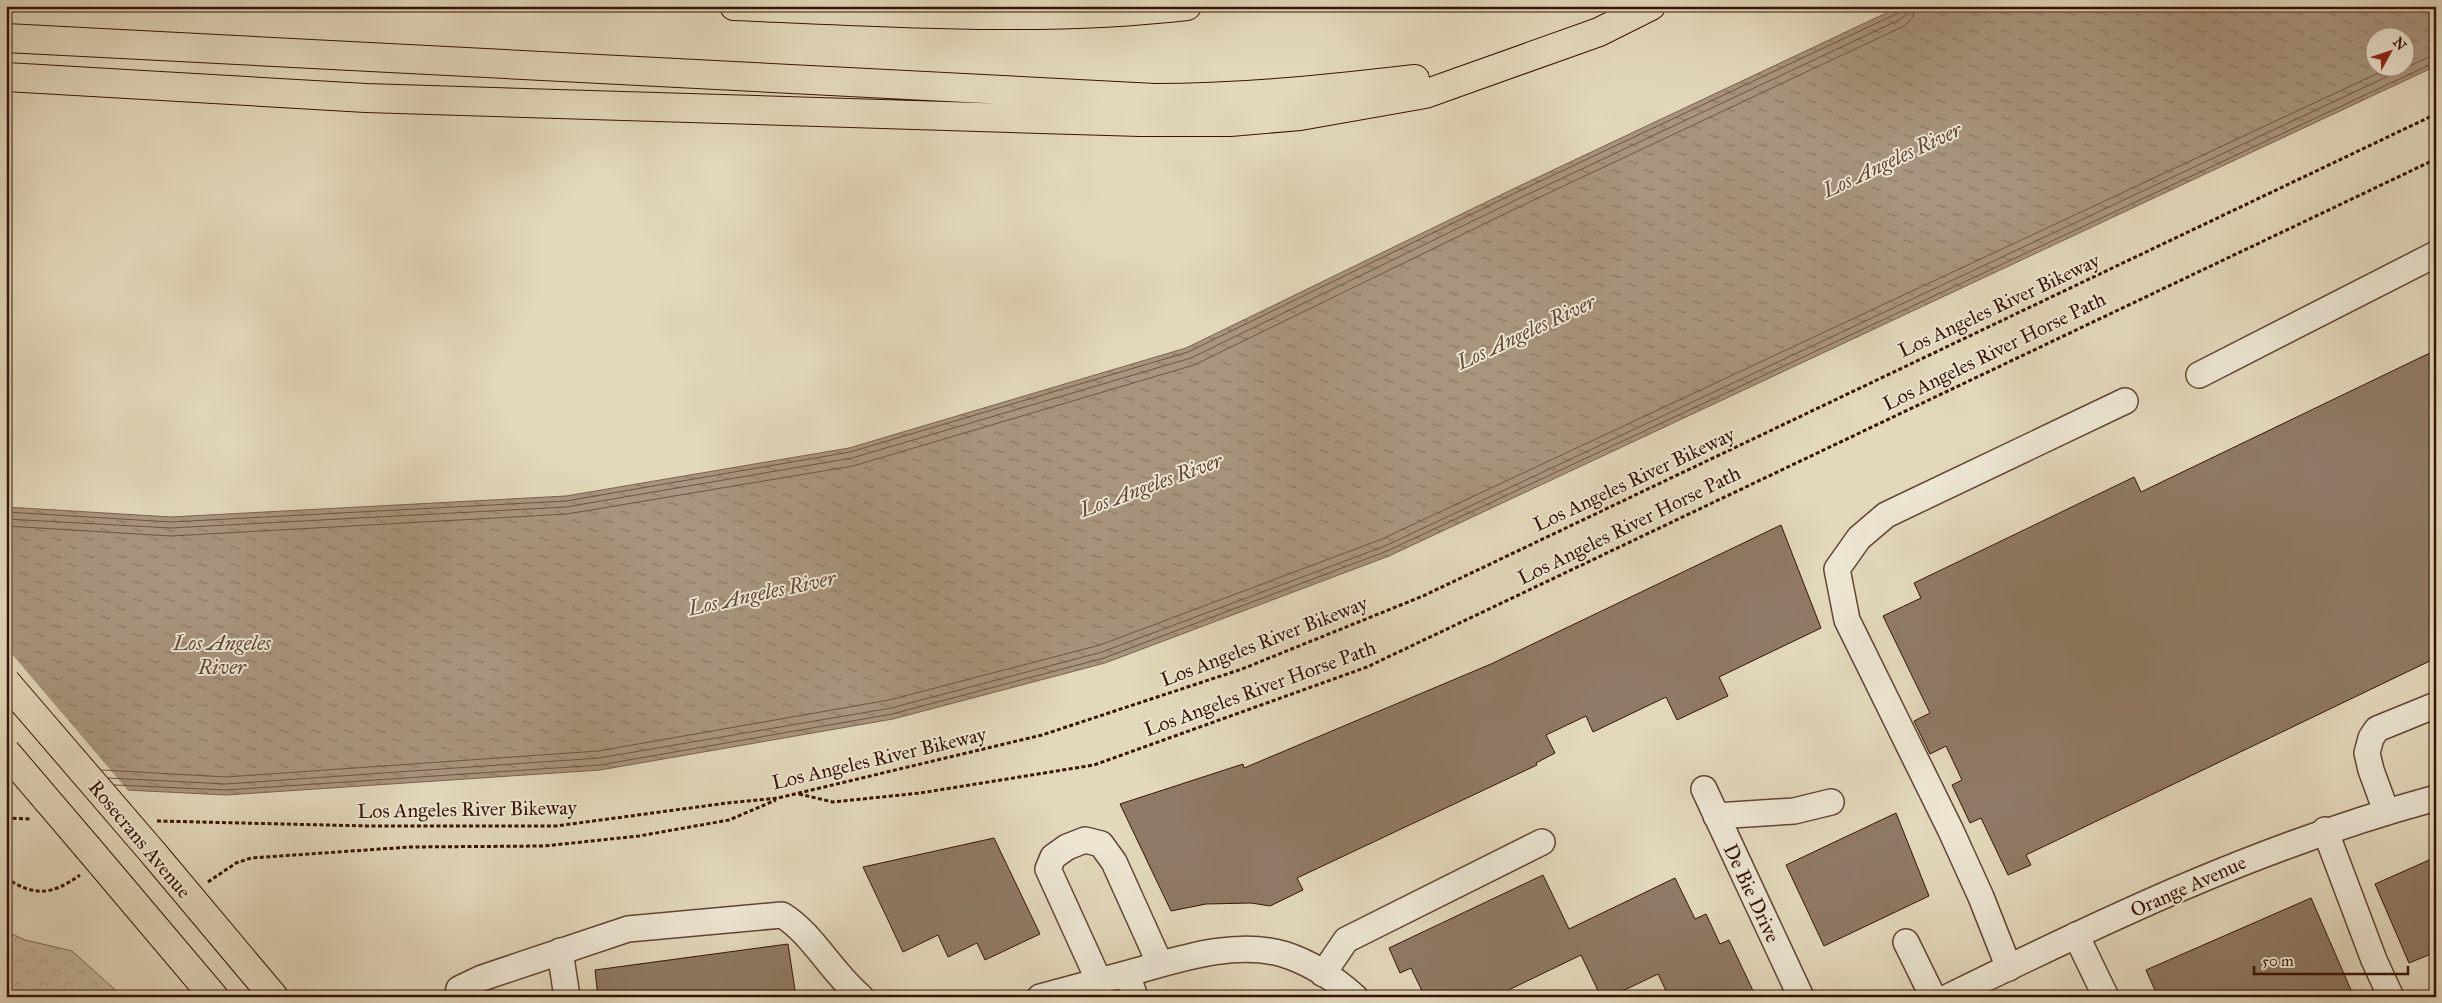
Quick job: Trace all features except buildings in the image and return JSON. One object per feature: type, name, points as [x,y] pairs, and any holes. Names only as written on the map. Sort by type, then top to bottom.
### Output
[{"type":"main road","points":[[734,6],[943,14],[1067,15],[1123,13],[1187,6]]},
{"type":"main road","points":[[6,77],[114,85],[366,98],[1140,122],[1230,122],[1300,116],[1425,94],[1600,32],[1651,6]]},
{"type":"main road","points":[[6,38],[1156,98],[1225,98],[1302,92],[1487,71]]},
{"type":"main road","name":"Rosecrans Avenue","points":[[6,682],[274,997]]},
{"type":"main road","points":[[6,752],[214,997]]},
{"type":"street","points":[[2200,375],[2436,254]]},
{"type":"street","points":[[2009,968],[1981,896],[1951,831],[1847,620],[1837,569],[1859,538],[1886,515],[2125,401]]},
{"type":"street","points":[[2386,811],[2367,753],[2371,738],[2377,729],[2436,705]]},
{"type":"street","name":"De Bie Drive","points":[[1704,790],[1801,997]]},
{"type":"street","name":"Orange Avenue","points":[[1947,996],[2199,879],[2325,830],[2436,798]]},
{"type":"street","points":[[1716,816],[1794,811],[1831,802]]},
{"type":"street","points":[[2325,830],[2391,997]]},
{"type":"street","points":[[1100,981],[1048,869],[1053,857],[1085,840],[1101,844],[1114,862],[1160,964]]},
{"type":"street","points":[[1323,974],[1346,940],[1542,842]]},
{"type":"street","points":[[457,997],[459,989],[482,978],[628,930],[782,915],[794,922],[848,986],[861,997]]},
{"type":"street","points":[[2076,935],[2106,997]]},
{"type":"street","points":[[1906,942],[1947,996]]},
{"type":"street","points":[[1040,997],[1198,955],[1239,950],[1282,954],[1323,974],[1355,997]]},
{"type":"street","points":[[560,951],[567,997]]},
{"type":"street","points":[[1127,974],[1135,997]]},
{"type":"path","name":"Los Angeles River Bikeway","points":[[154,821],[368,826],[556,826],[778,798],[1051,732],[1242,669],[1423,596],[2436,114]]},
{"type":"path","name":"Los Angeles River Horse Path","points":[[798,794],[833,802],[920,793],[1094,765],[1368,667],[2436,159]]},
{"type":"path","points":[[190,896],[236,863],[251,858],[410,848],[544,846],[629,837],[730,820],[778,798]]},
{"type":"path","points":[[6,818],[37,819]]},
{"type":"path","points":[[6,878],[23,889],[40,893],[54,889],[76,878],[93,855]]},
{"type":"green space","points":[[6,931],[25,940],[72,951],[123,997],[6,992]]},
{"type":"water","name":"Los Angeles River","points":[[1901,6],[2436,6],[2436,66],[2414,76],[2414,28],[2364,28],[2364,78],[2410,78],[1389,556],[1105,663],[893,719],[600,770],[226,795],[6,784],[6,507],[171,517],[566,496],[849,448],[1186,348],[1513,189]]},
{"type":"pier","points":[[6,647],[130,793],[6,787]]}]
